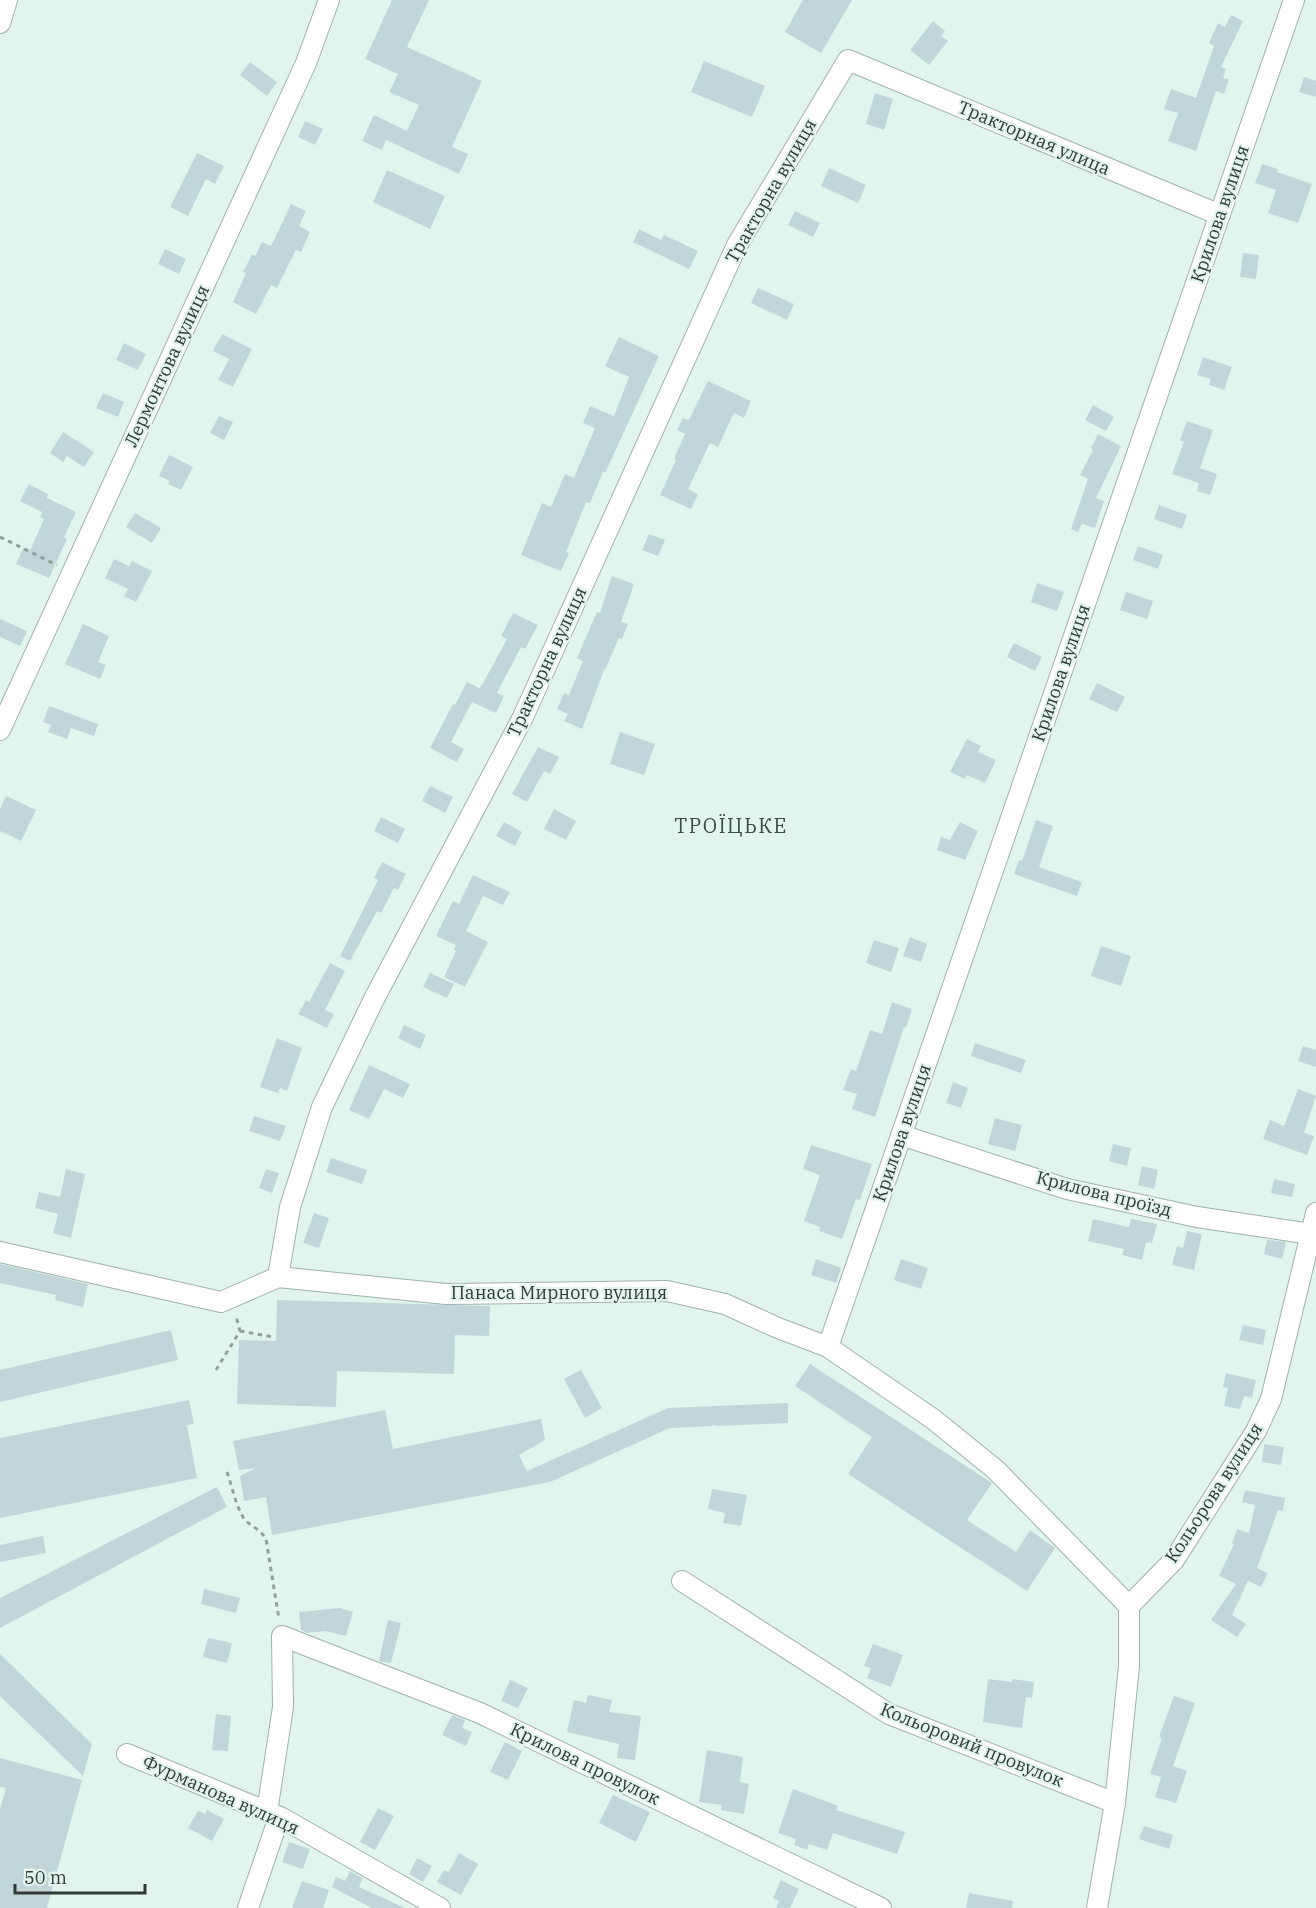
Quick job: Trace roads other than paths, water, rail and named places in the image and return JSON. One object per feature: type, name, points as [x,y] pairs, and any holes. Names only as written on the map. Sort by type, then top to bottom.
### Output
[{"type":"street","points":[[0,23],[7,0]]},
{"type":"street","name":"Лермонтова вулиця","points":[[0,730],[306,63],[329,0]]},
{"type":"street","name":"Крилова вулиця","points":[[828,1347],[1294,0]]},
{"type":"street","name":"Тракторная улица","points":[[848,60],[1220,215]]},
{"type":"street","name":"Тракторна вулиця","points":[[278,1277],[290,1207],[322,1107],[374,999],[523,717],[737,245],[848,60]]},
{"type":"street","name":"Крилова проїзд","points":[[902,1135],[1067,1189],[1197,1217],[1311,1234]]},
{"type":"street","name":"Кольорова вулиця","points":[[1129,1606],[1174,1560],[1256,1431],[1271,1399],[1316,1213]]},
{"type":"street","name":"Панаса Мирного вулиця","points":[[0,1252],[221,1302],[278,1277],[446,1294],[667,1291],[725,1304],[828,1347],[933,1419],[996,1470],[1129,1606]]},
{"type":"street","name":"Кольоровий провулок","points":[[682,1581],[889,1714],[1115,1803]]},
{"type":"street","points":[[1097,1908],[1115,1803],[1129,1666],[1129,1606]]},
{"type":"street","name":"Крилова провулок","points":[[273,1815],[283,1707],[282,1636],[480,1713],[880,1908]]},
{"type":"street","name":"Фурманова вулиця","points":[[126,1754],[273,1815],[440,1908]]},
{"type":"street","points":[[248,1908],[273,1815]]},
{"type":"district","name":"ТРОЇЦЬКЕ","points":[[731,826]]}]
